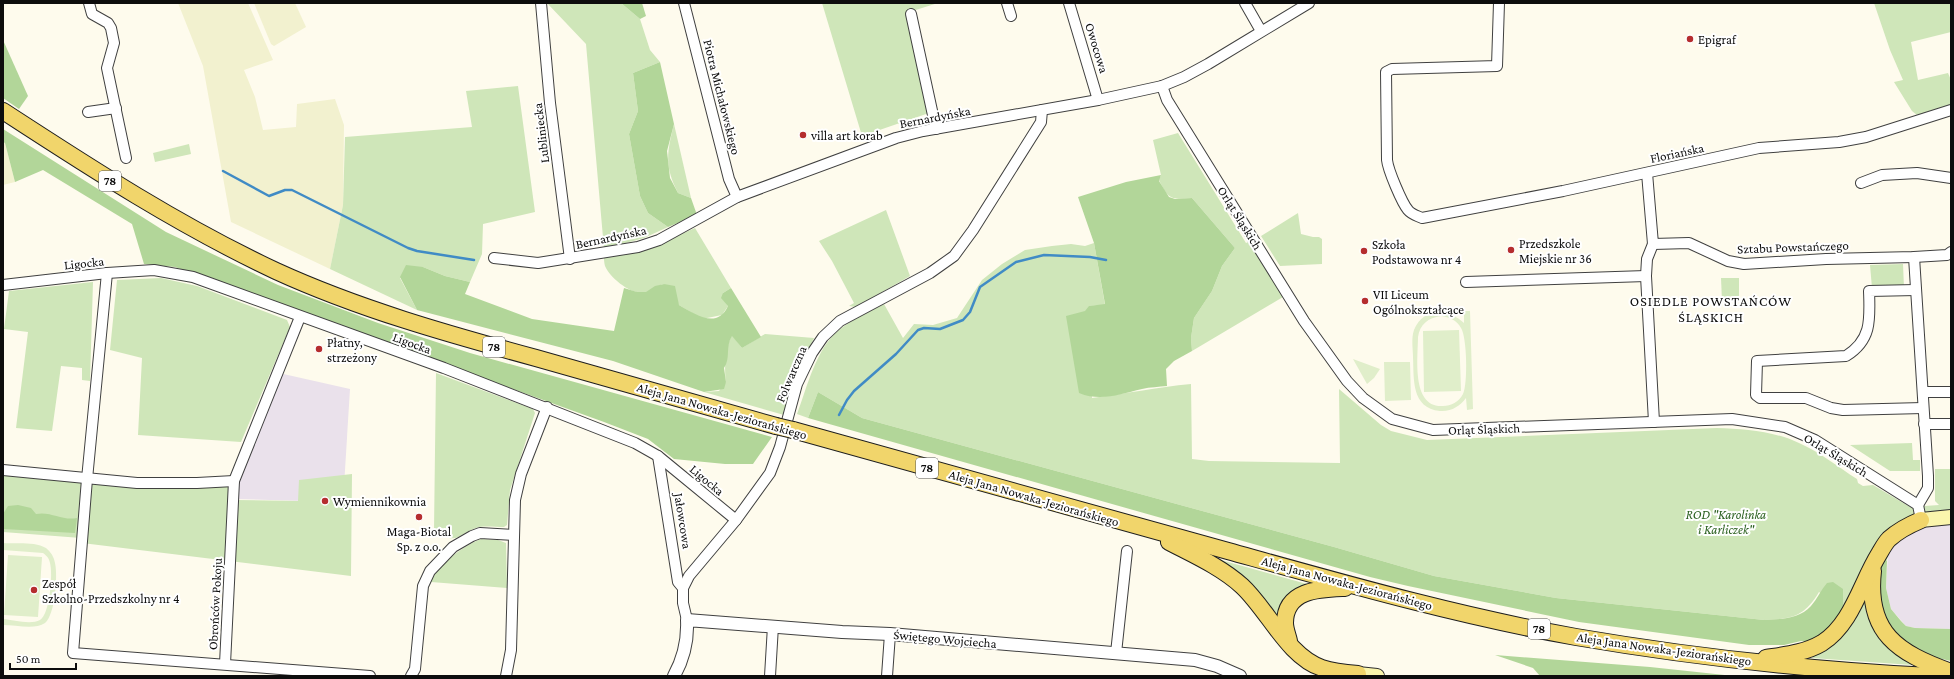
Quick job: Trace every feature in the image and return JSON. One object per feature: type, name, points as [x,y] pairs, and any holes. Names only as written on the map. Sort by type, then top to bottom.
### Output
[{"type":"main road","name":"Aleja Jana Nowaka-Jeziorańskiego","points":[[3,111],[164,213],[276,271],[381,313],[450,334],[1143,528],[1458,613],[1560,634],[1689,654],[1801,667],[1931,676]]},
{"type":"main road","points":[[1744,661],[1800,653],[1821,643],[1835,632],[1848,615],[1875,561],[1888,540],[1904,528],[1919,513],[1951,517]]},
{"type":"main road","points":[[1143,528],[1224,572],[1241,584],[1254,597],[1289,643],[1303,658],[1316,666],[1332,671],[1377,676]]},
{"type":"main road","points":[[1875,561],[1871,591],[1875,610],[1882,628],[1904,652],[1951,672]]},
{"type":"main road","points":[[1289,643],[1285,623],[1287,612],[1293,602],[1302,594],[1317,590],[1358,587]]},
{"type":"street","points":[[89,3],[92,14],[108,23],[111,28],[114,43],[107,68],[126,158]]},
{"type":"street","name":"Lubliniecka","points":[[541,3],[550,103],[570,259]]},
{"type":"street","name":"Piotra Michałowskiego","points":[[684,3],[729,179],[737,197]]},
{"type":"street","points":[[1007,3],[1011,16]]},
{"type":"street","name":"Owocowa","points":[[1069,3],[1098,100]]},
{"type":"street","points":[[1245,3],[1261,31]]},
{"type":"street","name":"Bernardyńska","points":[[494,258],[538,263],[638,248],[659,240],[737,197],[896,138],[936,129],[1098,100],[1162,86],[1202,67],[1308,3]]},
{"type":"street","name":"Floriańska","points":[[1499,3],[1497,66],[1392,69],[1386,72],[1387,160],[1389,170],[1408,210],[1422,218],[1647,173],[1759,148],[1839,142],[1881,134],[1951,110]]},
{"type":"street","points":[[911,14],[936,129]]},
{"type":"street","name":"Orląt Śląskich","points":[[1162,86],[1167,100],[1304,321],[1347,381],[1374,407],[1392,419],[1433,430],[1732,419],[1785,427],[1815,440],[1919,513]]},
{"type":"street","points":[[88,112],[116,108]]},
{"type":"street","name":"Folwarczna","points":[[682,588],[689,576],[736,520],[770,474],[780,447],[798,384],[812,352],[823,337],[840,321],[930,273],[954,256],[966,241],[1041,122],[1042,110]]},
{"type":"street","points":[[1647,173],[1652,244],[1647,259],[1646,276],[1654,422]]},
{"type":"street","points":[[1861,183],[1888,174],[1917,173],[1951,178]]},
{"type":"street","name":"Sztabu Powstańczego","points":[[1652,244],[1689,242],[1728,261],[1744,264],[1826,259],[1914,257],[1947,255],[1951,252]]},
{"type":"street","points":[[1914,257],[1928,488],[1919,513]]},
{"type":"street","name":"Ligocka","points":[[3,285],[107,273],[154,270],[193,277],[547,407],[635,442],[658,456],[736,520]]},
{"type":"street","name":"Obrońców Pokoju","points":[[107,273],[87,479],[73,653],[225,664],[234,481],[300,317]]},
{"type":"street","points":[[1466,282],[1646,276]]},
{"type":"street","points":[[1916,290],[1869,291],[1868,330],[1851,353],[1846,356],[1757,361],[1756,395],[1760,398],[1806,398],[1832,408],[1843,410],[1923,408]]},
{"type":"street","points":[[1922,392],[1951,392]]},
{"type":"street","points":[[506,676],[511,650],[513,534],[517,487],[547,407]]},
{"type":"street","points":[[1924,424],[1951,424]]},
{"type":"street","name":"Jałowcowa","points":[[658,456],[678,582],[682,588]]},
{"type":"street","points":[[3,470],[87,479],[166,484],[234,481]]},
{"type":"street","points":[[411,676],[415,669],[423,586],[430,571],[453,547],[472,536],[480,533],[513,534]]},
{"type":"street","points":[[1116,654],[1128,551]]},
{"type":"street","points":[[674,676],[684,656],[688,636],[682,588]]},
{"type":"street","name":"Świętego Wojciecha","points":[[687,620],[842,632],[890,634],[1195,660],[1217,666],[1240,676]]},
{"type":"street","points":[[770,676],[773,626]]},
{"type":"street","points":[[887,676],[890,634]]},
{"type":"street","points":[[225,664],[298,673],[370,676]]},
{"type":"shaded area","points":[[279,373],[350,389],[344,486],[304,501],[235,499],[236,483]]},
{"type":"shaded area","points":[[1951,517],[1951,629],[1915,628],[1906,626],[1891,609],[1886,588],[1888,553],[1894,538]]},
{"type":"green space","points":[[178,3],[248,3],[273,60],[244,70],[255,97],[263,130],[296,127],[297,104],[335,99],[344,125],[343,205],[330,269],[231,222],[203,66]]},
{"type":"green space","points":[[254,3],[295,3],[306,27],[274,46],[271,44]]},
{"type":"green space","points":[[547,3],[621,3],[640,19],[650,50],[660,62],[633,73],[638,111],[629,134],[640,196],[648,213],[668,227],[644,238],[604,249],[586,44]]},
{"type":"green space","points":[[621,3],[642,3],[646,16],[640,19]]},
{"type":"green space","points":[[822,3],[938,3],[906,13],[929,113],[862,136]]},
{"type":"green space","points":[[1874,3],[1951,3],[1951,32],[1911,42],[1918,80],[1948,73],[1951,80],[1951,105],[1917,115],[1912,111],[1894,82],[1903,80],[1890,50]]},
{"type":"green space","points":[[3,40],[28,96],[19,109],[3,98]]},
{"type":"green space","points":[[660,62],[674,124],[667,151],[670,178],[678,193],[691,198],[697,215],[668,227],[648,213],[640,196],[629,134],[638,111],[633,73]]},
{"type":"green space","points":[[518,86],[535,212],[483,224],[482,254],[470,282],[445,276],[423,267],[400,278],[417,310],[330,269],[343,205],[345,137],[472,127],[466,91]]},
{"type":"green space","points":[[674,124],[691,198],[678,193],[670,175],[668,151]]},
{"type":"green space","points":[[3,129],[166,232],[278,285],[378,323],[470,353],[772,437],[753,464],[725,464],[674,459],[648,439],[604,422],[175,267],[144,264],[132,224],[43,170],[15,182],[5,143],[3,142]]},
{"type":"green space","points":[[1178,133],[1246,243],[1253,240],[1288,294],[1192,351],[1191,338],[1194,318],[1212,291],[1222,266],[1235,248],[1192,198],[1179,199],[1171,197],[1165,191],[1159,180],[1161,175],[1153,140]]},
{"type":"green space","points":[[3,142],[5,143],[15,182],[3,185]]},
{"type":"green space","points":[[189,144],[191,154],[155,162],[153,153]]},
{"type":"green space","points":[[1161,175],[1159,181],[1169,197],[1175,199],[1192,198],[1235,248],[1222,266],[1212,291],[1194,318],[1191,338],[1192,351],[1174,361],[1166,369],[1167,386],[1145,388],[1103,397],[1087,396],[1079,393],[1066,316],[1085,311],[1089,306],[1105,304],[1094,243],[1078,197],[1126,182]]},
{"type":"green space","points":[[886,210],[910,276],[856,307],[849,306],[854,303],[832,261],[819,241]]},
{"type":"green space","points":[[1298,213],[1301,234],[1319,237],[1322,239],[1322,264],[1280,266],[1261,236]]},
{"type":"green space","points":[[695,228],[731,288],[723,293],[728,306],[722,315],[702,319],[679,305],[664,284],[647,292],[635,292],[617,281],[605,266],[604,256],[641,252]]},
{"type":"green space","name":"ROD \"Karolinka i Karliczek\"","points":[[1094,243],[1105,305],[1089,306],[1092,398],[1191,384],[1192,459],[1209,461],[1340,463],[1339,389],[1381,425],[1391,431],[1427,440],[1717,428],[1769,433],[1789,439],[1807,447],[1822,455],[1857,479],[1858,483],[1863,486],[1873,485],[1910,507],[1939,505],[1935,501],[1935,469],[1951,469],[1951,517],[1905,528],[1888,553],[1887,561],[1885,560],[1848,615],[1819,592],[1808,607],[1802,612],[1782,619],[1764,620],[1556,598],[1434,576],[1334,547],[862,418],[818,392],[808,418],[797,414],[813,369],[824,347],[839,330],[855,319],[884,304],[903,338],[914,324],[933,325],[957,318],[982,280],[1002,264],[1025,250],[1071,244],[1085,246]]},
{"type":"green space","points":[[1903,264],[1904,288],[1872,288],[1870,265]]},
{"type":"green space","points":[[406,265],[423,267],[445,276],[470,282],[465,294],[532,319],[614,331],[624,288],[637,292],[646,292],[655,286],[664,284],[675,286],[679,305],[699,316],[712,319],[723,313],[728,306],[721,298],[723,293],[731,288],[761,337],[742,348],[732,336],[724,368],[726,382],[724,389],[704,392],[613,361],[417,310],[400,277]]},
{"type":"green space","points":[[161,278],[197,286],[287,320],[290,327],[241,442],[138,435],[142,358],[110,350],[117,280]]},
{"type":"green space","points":[[1721,278],[1739,278],[1739,301],[1722,301]]},
{"type":"green space","points":[[93,282],[90,381],[82,380],[82,368],[61,366],[52,431],[16,428],[28,332],[4,329],[9,291]]},
{"type":"green space","points":[[1464,311],[1470,311],[1473,409],[1467,410],[1466,398],[1461,404],[1451,409],[1440,411],[1431,409],[1419,398],[1414,383],[1412,344],[1414,330],[1418,322],[1424,317],[1437,312],[1451,315],[1464,323]],"holes":[[[1441,316],[1450,318],[1459,325],[1463,333],[1466,350],[1466,381],[1463,394],[1454,403],[1443,406],[1433,404],[1426,399],[1418,380],[1417,368],[1419,332],[1425,322],[1432,318]]]},
{"type":"green space","points":[[1459,330],[1461,391],[1424,392],[1423,331]]},
{"type":"green space","points":[[765,334],[814,338],[796,376],[784,415],[704,392],[719,391],[726,382],[726,358],[732,335],[742,348]]},
{"type":"green space","points":[[1353,359],[1380,369],[1374,378],[1367,384]]},
{"type":"green space","points":[[1384,362],[1410,362],[1411,400],[1385,401]]},
{"type":"green space","points":[[436,373],[533,409],[535,413],[510,490],[507,525],[504,527],[479,527],[454,538],[448,538],[434,530]]},
{"type":"green space","points":[[818,392],[862,418],[1334,547],[1434,576],[1556,598],[1764,620],[1789,618],[1801,614],[1811,606],[1827,583],[1833,582],[1843,589],[1843,607],[1841,614],[1831,628],[1810,642],[1801,641],[1784,645],[1749,645],[1579,622],[1370,577],[808,418]]},
{"type":"green space","points":[[1912,443],[1913,460],[1920,460],[1920,471],[1890,471],[1850,445]]},
{"type":"green space","points":[[3,470],[87,479],[234,481],[234,500],[298,501],[299,480],[352,474],[351,576],[82,543],[81,538],[3,532]]},
{"type":"green space","points":[[18,505],[31,508],[36,514],[41,513],[72,519],[77,518],[75,533],[3,529],[3,514],[8,506]]},
{"type":"green space","points":[[481,539],[498,540],[506,543],[507,588],[431,582],[439,569],[452,556]]},
{"type":"green space","points":[[3,543],[36,544],[46,548],[53,557],[56,569],[55,595],[48,619],[41,625],[31,627],[3,625],[3,619],[22,622],[40,620],[46,610],[50,593],[51,568],[49,560],[43,553],[3,550]]},
{"type":"green space","points":[[8,555],[42,557],[38,617],[4,615]]},
{"type":"green space","points":[[1210,557],[1307,584],[1308,585],[1281,625]]},
{"type":"green space","points":[[1885,560],[1887,561],[1886,588],[1891,609],[1906,626],[1915,628],[1951,629],[1951,661],[1911,652],[1878,610],[1879,567]]},
{"type":"green space","points":[[1862,594],[1914,664],[1812,658]]},
{"type":"green space","points":[[1495,655],[1650,667],[1734,676],[1540,676],[1533,668]]},
{"type":"waterway","points":[[223,171],[269,196],[285,190],[292,190],[408,248],[417,251],[474,260]]},
{"type":"waterway","points":[[839,415],[854,391],[896,354],[918,330],[924,328],[940,329],[963,320],[970,312],[980,287],[1016,262],[1044,255],[1090,257],[1106,260]]},
{"type":"place","name":"Epigraf","points":[[1690,39]]},
{"type":"place","name":"villa art korab","points":[[803,135]]},
{"type":"place","name":"Przedszkole Miejskie nr 36","points":[[1511,250]]},
{"type":"place","name":"Szkoła Podstawowa nr 4","points":[[1364,251]]},
{"type":"place","name":"VII Liceum Ogólnokształcące","points":[[1365,301]]},
{"type":"place","name":"Płatny, strzeżony","points":[[319,349]]},
{"type":"place","name":"Wymiennikownia","points":[[325,501]]},
{"type":"place","name":"Maga-Biotal Sp. z o.o.","points":[[419,517]]},
{"type":"place","name":"Zespół Szkolno-Przedszkolny nr 4","points":[[34,590]]},
{"type":"district","name":"OSIEDLE POWSTAŃCÓW ŚLĄSKICH","points":[[1711,310]]}]
